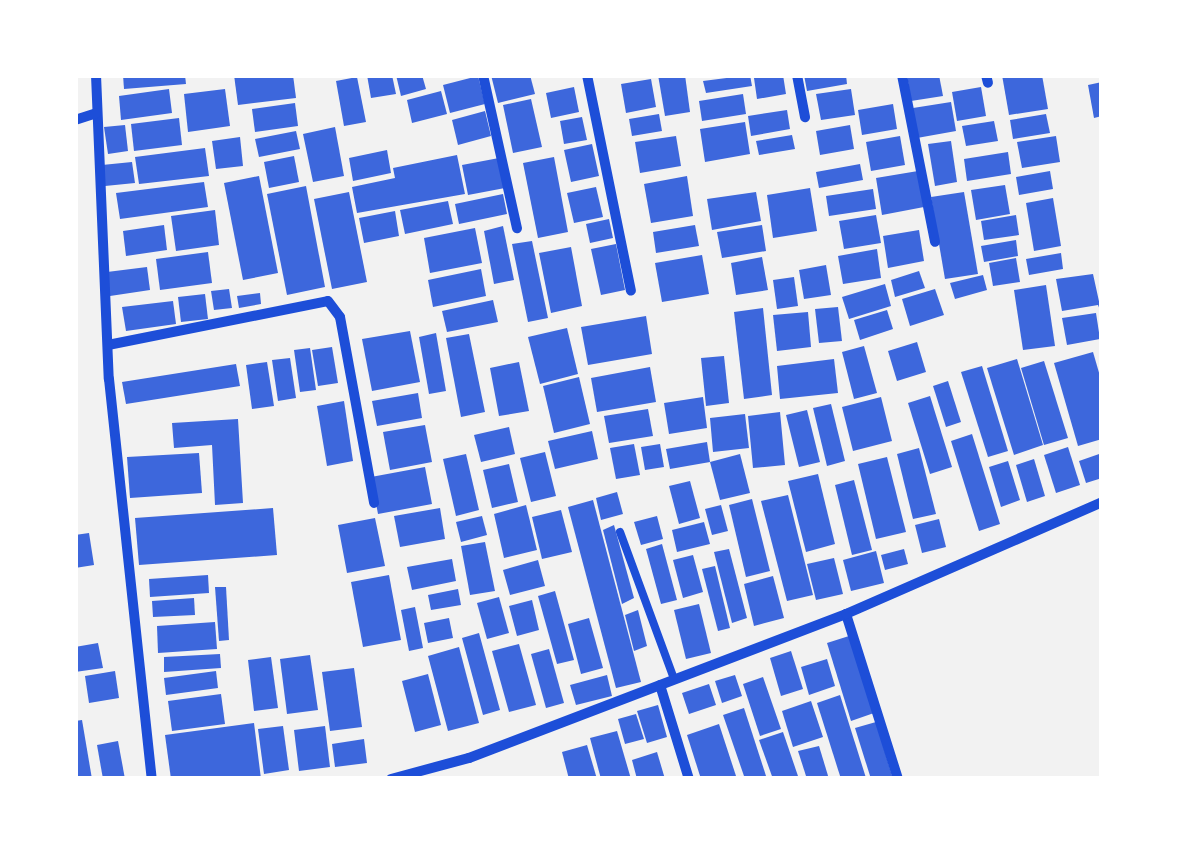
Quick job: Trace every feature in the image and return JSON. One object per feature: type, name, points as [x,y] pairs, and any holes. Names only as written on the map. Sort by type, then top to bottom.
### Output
[{"type":"street","points":[[96,75],[108,345],[152,779]]},
{"type":"street","points":[[483,75],[517,228]]},
{"type":"street","points":[[587,75],[631,291]]},
{"type":"street","points":[[798,75],[804,117]]},
{"type":"street","points":[[902,75],[935,242]]},
{"type":"street","points":[[75,120],[96,114]]},
{"type":"street","points":[[108,345],[328,301],[340,317],[374,503]]},
{"type":"street","points":[[391,779],[469,758],[846,614],[1102,502]]},
{"type":"street","points":[[846,614],[898,779]]},
{"type":"street","points":[[660,684],[689,779]]},
{"type":"lane","points":[[620,532],[674,679]]},
{"type":"building","points":[[123,75],[185,75],[186,84],[124,89]]},
{"type":"building","points":[[234,75],[293,75],[296,98],[238,105]]},
{"type":"building","points":[[367,75],[392,75],[396,94],[371,98]]},
{"type":"building","points":[[396,75],[422,75],[426,89],[401,96]]},
{"type":"building","points":[[491,75],[530,75],[535,94],[498,103]]},
{"type":"building","points":[[658,75],[685,75],[690,112],[665,116]]},
{"type":"building","points":[[750,75],[752,86],[706,93],[703,81]]},
{"type":"building","points":[[783,75],[786,94],[757,99],[754,78]]},
{"type":"building","points":[[804,75],[846,75],[847,84],[807,91]]},
{"type":"building","points":[[907,75],[939,75],[943,96],[911,101]]},
{"type":"building","points":[[1002,75],[1042,75],[1048,109],[1009,115]]},
{"type":"building","points":[[478,76],[485,104],[450,113],[443,85]]},
{"type":"building","points":[[357,77],[366,122],[344,126],[336,81]]},
{"type":"building","points":[[651,79],[656,107],[626,113],[621,84]]},
{"type":"building","points":[[1102,82],[1102,116],[1094,118],[1088,85]]},
{"type":"building","points":[[574,87],[579,112],[551,118],[546,93]]},
{"type":"building","points":[[981,87],[986,116],[957,121],[952,92]]},
{"type":"building","points":[[169,89],[172,113],[121,120],[119,96]]},
{"type":"building","points":[[225,89],[230,126],[188,132],[184,94]]},
{"type":"building","points":[[851,89],[855,115],[821,120],[816,94]]},
{"type":"building","points":[[441,91],[447,114],[412,123],[407,100]]},
{"type":"building","points":[[743,94],[746,114],[702,121],[699,101]]},
{"type":"building","points":[[531,99],[542,147],[513,153],[503,105]]},
{"type":"building","points":[[951,102],[956,131],[917,138],[913,108]]},
{"type":"building","points":[[295,103],[298,126],[255,132],[252,109]]},
{"type":"building","points":[[893,104],[897,129],[862,135],[858,110]]},
{"type":"building","points":[[787,110],[790,129],[751,136],[748,116]]},
{"type":"building","points":[[485,111],[491,136],[458,145],[452,120]]},
{"type":"building","points":[[659,114],[662,131],[632,136],[629,119]]},
{"type":"building","points":[[1046,114],[1050,133],[1013,139],[1010,120]]},
{"type":"building","points":[[582,117],[587,140],[564,144],[560,121]]},
{"type":"building","points":[[179,118],[182,145],[134,151],[131,124]]},
{"type":"building","points":[[994,121],[998,141],[966,146],[962,126]]},
{"type":"building","points":[[745,122],[750,154],[705,162],[700,129]]},
{"type":"building","points":[[125,125],[128,151],[108,154],[104,127]]},
{"type":"building","points":[[850,125],[854,149],[820,155],[816,131]]},
{"type":"building","points":[[335,127],[344,176],[313,182],[303,134]]},
{"type":"building","points":[[296,131],[300,149],[259,157],[255,139]]},
{"type":"building","points":[[792,135],[795,149],[759,155],[756,141]]},
{"type":"building","points":[[676,136],[681,166],[640,173],[635,142]]},
{"type":"building","points":[[900,136],[905,165],[871,171],[866,142]]},
{"type":"building","points":[[1056,136],[1060,162],[1022,168],[1017,142]]},
{"type":"building","points":[[240,137],[243,166],[216,169],[212,141]]},
{"type":"building","points":[[951,141],[957,182],[935,186],[928,144]]},
{"type":"building","points":[[592,144],[599,176],[571,182],[564,150]]},
{"type":"building","points":[[205,148],[209,176],[139,184],[135,157]]},
{"type":"building","points":[[387,150],[391,173],[353,181],[349,158]]},
{"type":"building","points":[[1008,152],[1011,174],[967,181],[964,159]]},
{"type":"building","points":[[457,155],[465,194],[357,213],[352,187],[395,178],[393,168]]},
{"type":"building","points":[[294,156],[299,182],[269,188],[264,162]]},
{"type":"building","points":[[554,157],[568,232],[538,238],[523,163]]},
{"type":"building","points":[[499,158],[505,188],[468,195],[462,165]]},
{"type":"building","points":[[132,162],[135,183],[105,186],[102,165]]},
{"type":"building","points":[[860,164],[863,180],[819,188],[816,172]]},
{"type":"building","points":[[918,171],[924,207],[882,215],[876,178]]},
{"type":"building","points":[[1050,171],[1053,189],[1019,195],[1016,177]]},
{"type":"building","points":[[259,176],[278,273],[243,280],[224,183]]},
{"type":"building","points":[[687,176],[693,216],[651,223],[644,184]]},
{"type":"building","points":[[204,182],[208,207],[120,219],[116,193]]},
{"type":"building","points":[[1005,185],[1010,214],[976,220],[971,190]]},
{"type":"building","points":[[306,186],[325,287],[287,295],[267,194]]},
{"type":"building","points":[[596,187],[603,217],[574,223],[567,193]]},
{"type":"building","points":[[810,188],[817,231],[773,238],[767,195]]},
{"type":"building","points":[[873,189],[876,209],[829,216],[826,196]]},
{"type":"building","points":[[349,192],[367,282],[332,289],[314,199]]},
{"type":"building","points":[[756,192],[761,221],[712,230],[707,199]]},
{"type":"building","points":[[964,192],[978,274],[945,279],[931,197]]},
{"type":"building","points":[[503,194],[507,214],[459,224],[455,204]]},
{"type":"building","points":[[1053,198],[1061,246],[1034,251],[1026,203]]},
{"type":"building","points":[[448,201],[453,224],[405,234],[400,210]]},
{"type":"building","points":[[215,210],[219,245],[176,251],[171,216]]},
{"type":"building","points":[[395,211],[399,236],[364,243],[359,218]]},
{"type":"building","points":[[876,215],[881,243],[844,249],[839,221]]},
{"type":"building","points":[[1016,215],[1019,235],[984,240],[981,221]]},
{"type":"building","points":[[609,219],[613,238],[590,243],[586,224]]},
{"type":"building","points":[[164,225],[167,250],[126,256],[123,231]]},
{"type":"building","points":[[695,225],[699,246],[656,253],[653,232]]},
{"type":"building","points":[[762,225],[766,251],[722,258],[717,232]]},
{"type":"building","points":[[503,226],[514,280],[494,284],[484,231]]},
{"type":"building","points":[[475,228],[482,263],[430,273],[424,238]]},
{"type":"building","points":[[919,230],[924,261],[888,268],[883,236]]},
{"type":"building","points":[[1016,240],[1018,256],[984,262],[981,246]]},
{"type":"building","points":[[532,241],[548,318],[528,322],[512,244]]},
{"type":"building","points":[[616,244],[625,290],[601,295],[591,249]]},
{"type":"building","points":[[571,247],[582,306],[551,313],[539,253]]},
{"type":"building","points":[[877,249],[881,278],[843,284],[838,256]]},
{"type":"building","points":[[208,252],[212,283],[160,290],[156,259]]},
{"type":"building","points":[[1061,253],[1063,269],[1029,275],[1026,259]]},
{"type":"building","points":[[702,255],[709,294],[662,302],[655,263]]},
{"type":"building","points":[[762,257],[768,290],[736,295],[731,263]]},
{"type":"building","points":[[1016,258],[1020,282],[993,286],[989,263]]},
{"type":"building","points":[[826,265],[831,295],[804,299],[799,270]]},
{"type":"building","points":[[147,267],[150,290],[110,296],[107,272]]},
{"type":"building","points":[[481,269],[486,296],[433,307],[428,280]]},
{"type":"building","points":[[919,271],[925,288],[895,297],[891,280]]},
{"type":"building","points":[[1093,274],[1102,315],[1098,305],[1062,311],[1056,279]]},
{"type":"building","points":[[983,275],[987,290],[955,299],[950,283]]},
{"type":"building","points":[[794,277],[798,306],[777,309],[773,280]]},
{"type":"building","points":[[885,284],[891,306],[849,319],[842,297]]},
{"type":"building","points":[[1046,285],[1055,346],[1023,350],[1014,290]]},
{"type":"building","points":[[229,289],[232,308],[214,310],[211,291]]},
{"type":"building","points":[[935,289],[944,315],[910,326],[902,299]]},
{"type":"building","points":[[260,293],[261,304],[239,308],[237,296]]},
{"type":"building","points":[[205,294],[208,319],[181,322],[178,297]]},
{"type":"building","points":[[493,300],[498,322],[447,332],[442,311]]},
{"type":"building","points":[[173,301],[176,324],[126,331],[122,307]]},
{"type":"building","points":[[838,307],[842,341],[819,343],[815,309]]},
{"type":"building","points":[[763,308],[772,395],[744,399],[734,312]]},
{"type":"building","points":[[887,310],[893,329],[860,340],[854,320]]},
{"type":"building","points":[[808,312],[811,347],[777,351],[773,315]]},
{"type":"building","points":[[1096,313],[1100,339],[1067,345],[1062,318]]},
{"type":"building","points":[[646,316],[652,354],[588,365],[581,327]]},
{"type":"building","points":[[567,328],[578,374],[540,384],[528,337]]},
{"type":"building","points":[[410,331],[420,382],[372,391],[362,339]]},
{"type":"building","points":[[436,333],[446,391],[429,394],[419,337]]},
{"type":"building","points":[[469,334],[485,412],[461,417],[446,338]]},
{"type":"building","points":[[917,342],[926,372],[897,381],[888,351]]},
{"type":"building","points":[[864,346],[877,393],[854,399],[842,352]]},
{"type":"building","points":[[332,347],[338,383],[318,386],[312,350]]},
{"type":"building","points":[[310,348],[316,390],[300,392],[294,350]]},
{"type":"building","points":[[1093,352],[1102,383],[1102,439],[1078,446],[1054,363]]},
{"type":"building","points":[[724,356],[729,403],[706,406],[701,358]]},
{"type":"building","points":[[290,358],[296,398],[278,401],[272,360]]},
{"type":"building","points":[[834,359],[838,393],[780,399],[777,366]]},
{"type":"building","points":[[1017,359],[1043,445],[1014,455],[987,368]]},
{"type":"building","points":[[1044,361],[1068,438],[1044,445],[1021,368]]},
{"type":"building","points":[[267,362],[274,406],[252,409],[246,365]]},
{"type":"building","points":[[519,362],[529,411],[499,416],[490,368]]},
{"type":"building","points":[[236,364],[240,386],[126,404],[122,382]]},
{"type":"building","points":[[982,366],[1008,451],[988,457],[961,372]]},
{"type":"building","points":[[650,367],[656,402],[597,412],[591,378]]},
{"type":"building","points":[[579,377],[590,424],[554,433],[543,386]]},
{"type":"building","points":[[948,381],[961,422],[946,427],[933,386]]},
{"type":"building","points":[[418,393],[422,418],[377,426],[372,401]]},
{"type":"building","points":[[930,396],[952,467],[930,474],[908,403]]},
{"type":"building","points":[[703,397],[707,428],[669,434],[664,403]]},
{"type":"building","points":[[881,397],[892,441],[853,451],[842,407]]},
{"type":"building","points":[[344,401],[353,461],[327,466],[317,406]]},
{"type":"building","points":[[831,404],[845,461],[827,466],[813,408]]},
{"type":"building","points":[[648,409],[653,436],[609,443],[604,416]]},
{"type":"building","points":[[807,410],[820,462],[799,467],[786,415]]},
{"type":"building","points":[[780,412],[785,465],[753,468],[748,416]]},
{"type":"building","points":[[745,414],[749,448],[713,452],[710,418]]},
{"type":"building","points":[[238,419],[243,503],[215,505],[212,445],[174,448],[172,423]]},
{"type":"building","points":[[425,425],[432,462],[390,470],[383,432]]},
{"type":"building","points":[[509,427],[515,454],[481,462],[474,435]]},
{"type":"building","points":[[592,431],[598,459],[555,469],[548,441]]},
{"type":"building","points":[[972,434],[1000,524],[979,531],[951,441]]},
{"type":"building","points":[[707,442],[710,462],[670,469],[666,449]]},
{"type":"building","points":[[634,444],[640,475],[616,479],[610,448]]},
{"type":"building","points":[[660,444],[664,467],[645,470],[641,447]]},
{"type":"building","points":[[1068,447],[1080,485],[1056,493],[1044,455]]},
{"type":"building","points":[[919,448],[936,514],[913,519],[897,454]]},
{"type":"building","points":[[545,452],[556,496],[531,502],[520,458]]},
{"type":"building","points":[[199,453],[202,493],[130,498],[127,457]]},
{"type":"building","points":[[1102,453],[1102,478],[1086,483],[1079,461]]},
{"type":"building","points":[[466,454],[479,510],[456,516],[443,459]]},
{"type":"building","points":[[740,454],[750,493],[720,500],[710,462]]},
{"type":"building","points":[[887,457],[906,532],[876,539],[858,464]]},
{"type":"building","points":[[1034,459],[1045,496],[1027,502],[1016,465]]},
{"type":"building","points":[[1008,461],[1020,500],[1001,507],[989,467]]},
{"type":"building","points":[[509,464],[518,502],[492,508],[483,470]]},
{"type":"building","points":[[425,467],[432,504],[378,514],[371,477]]},
{"type":"building","points":[[818,474],[835,544],[806,552],[788,481]]},
{"type":"building","points":[[854,480],[872,550],[852,555],[835,485]]},
{"type":"building","points":[[690,481],[700,518],[679,524],[669,486]]},
{"type":"building","points":[[617,492],[623,514],[601,520],[596,498]]},
{"type":"building","points":[[788,495],[813,595],[787,601],[761,501]]},
{"type":"building","points":[[752,499],[770,571],[746,577],[729,505]]},
{"type":"building","points":[[593,500],[641,682],[616,688],[568,507]]},
{"type":"building","points":[[526,505],[537,550],[504,558],[494,514]]},
{"type":"building","points":[[721,505],[728,531],[712,535],[705,509]]},
{"type":"building","points":[[273,508],[277,555],[139,565],[135,518]]},
{"type":"building","points":[[440,508],[445,539],[400,547],[394,516]]},
{"type":"building","points":[[561,510],[572,552],[542,559],[532,517]]},
{"type":"building","points":[[482,516],[487,535],[461,542],[456,522]]},
{"type":"building","points":[[657,516],[663,539],[641,545],[634,522]]},
{"type":"building","points":[[375,518],[385,566],[347,573],[338,525]]},
{"type":"building","points":[[939,519],[946,547],[922,553],[915,525]]},
{"type":"building","points":[[704,522],[710,544],[677,552],[672,530]]},
{"type":"building","points":[[614,525],[634,598],[622,604],[603,530]]},
{"type":"building","points":[[89,533],[94,565],[75,568],[75,535]]},
{"type":"building","points":[[485,542],[495,591],[470,595],[461,546]]},
{"type":"building","points":[[662,544],[677,600],[661,604],[646,549]]},
{"type":"building","points":[[729,549],[747,618],[732,623],[714,552]]},
{"type":"building","points":[[904,549],[908,564],[885,570],[881,555]]},
{"type":"building","points":[[876,551],[884,583],[851,591],[843,560]]},
{"type":"building","points":[[693,555],[703,592],[683,598],[673,560]]},
{"type":"building","points":[[834,558],[843,594],[816,600],[807,564]]},
{"type":"building","points":[[452,559],[456,581],[412,590],[407,567]]},
{"type":"building","points":[[538,560],[545,586],[510,595],[503,570]]},
{"type":"building","points":[[715,566],[730,628],[718,631],[702,569]]},
{"type":"building","points":[[208,575],[209,593],[150,597],[149,579]]},
{"type":"building","points":[[389,575],[401,640],[363,647],[351,582]]},
{"type":"building","points":[[773,576],[784,618],[754,626],[744,584]]},
{"type":"building","points":[[215,587],[226,587],[229,640],[219,641]]},
{"type":"building","points":[[458,589],[461,605],[431,610],[428,595]]},
{"type":"building","points":[[555,591],[574,660],[557,664],[538,596]]},
{"type":"building","points":[[499,597],[509,633],[487,639],[477,603]]},
{"type":"building","points":[[194,598],[195,615],[153,617],[152,601]]},
{"type":"building","points":[[532,600],[539,630],[517,636],[509,606]]},
{"type":"building","points":[[699,604],[711,653],[686,659],[674,610]]},
{"type":"building","points":[[415,607],[423,648],[409,651],[401,610]]},
{"type":"building","points":[[638,610],[647,646],[634,651],[625,615]]},
{"type":"building","points":[[449,618],[453,638],[428,643],[424,623]]},
{"type":"building","points":[[589,618],[603,668],[581,674],[568,624]]},
{"type":"building","points":[[215,622],[217,649],[158,653],[157,626]]},
{"type":"building","points":[[479,633],[500,710],[483,715],[462,638]]},
{"type":"building","points":[[849,636],[874,713],[851,721],[827,643]]},
{"type":"building","points":[[98,643],[103,668],[75,672],[75,647]]},
{"type":"building","points":[[519,644],[536,705],[509,712],[492,651]]},
{"type":"building","points":[[459,647],[479,723],[448,731],[428,656]]},
{"type":"building","points":[[549,649],[564,703],[546,708],[531,654]]},
{"type":"building","points":[[791,651],[803,689],[781,696],[770,658]]},
{"type":"building","points":[[220,654],[221,668],[164,672],[164,657]]},
{"type":"building","points":[[310,655],[318,710],[287,714],[280,659]]},
{"type":"building","points":[[271,657],[278,708],[254,711],[248,660]]},
{"type":"building","points":[[827,659],[835,686],[809,695],[801,667]]},
{"type":"building","points":[[354,668],[362,727],[330,731],[322,672]]},
{"type":"building","points":[[115,671],[119,698],[89,703],[85,676]]},
{"type":"building","points":[[216,671],[218,688],[166,695],[164,678]]},
{"type":"building","points":[[428,674],[441,725],[415,732],[402,681]]},
{"type":"building","points":[[607,675],[612,696],[576,705],[570,685]]},
{"type":"building","points":[[735,675],[742,696],[722,703],[715,681]]},
{"type":"building","points":[[763,677],[781,729],[760,736],[743,684]]},
{"type":"building","points":[[709,684],[716,705],[689,714],[682,693]]},
{"type":"building","points":[[221,694],[225,724],[172,731],[168,701]]},
{"type":"building","points":[[840,695],[866,778],[841,779],[817,703]]},
{"type":"building","points":[[811,701],[823,737],[793,747],[782,711]]},
{"type":"building","points":[[658,705],[667,737],[647,743],[637,711]]},
{"type":"building","points":[[744,708],[767,779],[745,779],[723,715]]},
{"type":"building","points":[[636,714],[644,739],[625,744],[618,719]]},
{"type":"building","points":[[82,720],[92,779],[75,779],[75,721]]},
{"type":"building","points":[[876,722],[893,779],[871,779],[855,728]]},
{"type":"building","points":[[254,723],[261,779],[171,779],[165,735]]},
{"type":"building","points":[[719,724],[737,779],[701,779],[687,735]]},
{"type":"building","points":[[283,726],[289,770],[264,774],[258,729]]},
{"type":"building","points":[[325,726],[330,767],[299,771],[294,730]]},
{"type":"building","points":[[617,731],[631,779],[601,779],[590,738]]},
{"type":"building","points":[[783,732],[799,779],[773,779],[759,740]]},
{"type":"building","points":[[364,739],[367,763],[335,767],[332,744]]},
{"type":"building","points":[[118,741],[125,779],[103,779],[97,745]]},
{"type":"building","points":[[587,745],[597,779],[569,779],[562,752]]},
{"type":"building","points":[[819,746],[829,779],[807,779],[798,751]]},
{"type":"building","points":[[657,752],[665,779],[637,779],[632,760]]}]
